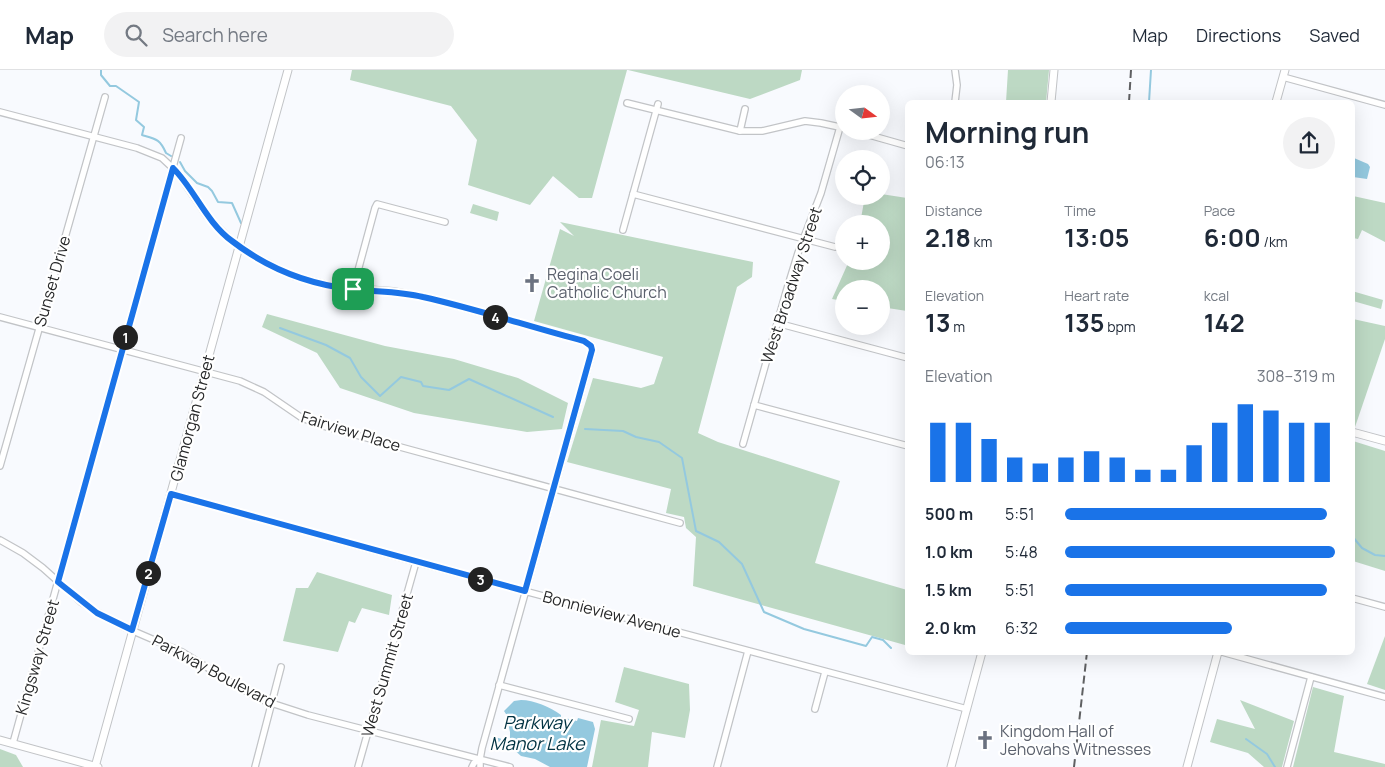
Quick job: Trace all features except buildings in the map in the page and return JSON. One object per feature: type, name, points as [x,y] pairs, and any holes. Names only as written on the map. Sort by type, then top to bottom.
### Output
[{"type":"street","name":"Glamorgan Street","points":[[97,767],[132,630],[288,70]]},
{"type":"street","points":[[955,70],[957,86],[955,100]]},
{"type":"street","points":[[1051,100],[1054,70]]},
{"type":"street","points":[[1277,100],[1284,73],[1385,105]]},
{"type":"street","name":"Sunset Drive","points":[[0,466],[105,97]]},
{"type":"street","points":[[627,103],[657,107],[740,131],[762,131],[806,121],[821,122],[835,126]]},
{"type":"street","points":[[623,230],[657,107]]},
{"type":"street","points":[[740,131],[744,109]]},
{"type":"street","points":[[0,112],[94,135],[162,158],[173,168],[215,226],[240,247],[269,265],[293,276],[330,286],[393,291],[424,297],[584,341],[591,346],[592,350],[480,759],[480,767]]},
{"type":"street","name":"Kingsway Street","points":[[12,743],[181,138]]},
{"type":"street","name":"West Broadway Street","points":[[744,444],[777,323],[838,140]]},
{"type":"street","points":[[887,140],[905,145]]},
{"type":"street","points":[[633,194],[835,247]]},
{"type":"street","points":[[353,289],[374,208],[377,204],[444,222]]},
{"type":"street","name":"Fairview Place","points":[[0,317],[250,385],[264,392],[302,418],[324,426],[680,523]]},
{"type":"street","points":[[777,323],[905,357]]},
{"type":"street","points":[[754,405],[905,445]]},
{"type":"street","points":[[1355,433],[1385,441]]},
{"type":"street","name":"Bonnieview Avenue","points":[[171,494],[967,710]]},
{"type":"street","name":"Parkway Boulevard","points":[[0,540],[23,553],[43,568],[97,613],[182,652],[242,689],[273,704],[510,767]]},
{"type":"street","name":"West Summit Street","points":[[358,767],[416,562]]},
{"type":"street","points":[[1355,599],[1385,607]]},
{"type":"street","points":[[717,767],[748,651]]},
{"type":"street","points":[[951,767],[981,655]]},
{"type":"street","points":[[1186,767],[1217,655]]},
{"type":"street","points":[[1233,655],[1385,697]]},
{"type":"street","points":[[255,767],[273,704],[281,667]]},
{"type":"street","points":[[815,708],[825,672]]},
{"type":"street","points":[[1287,767],[1310,677]]},
{"type":"street","points":[[500,684],[629,719]]},
{"type":"street","points":[[0,740],[97,767]]},
{"type":"street","points":[[472,767],[480,759]]},
{"type":"green space","points":[[352,70],[627,70],[592,198],[579,198],[553,176],[530,205],[468,185],[477,140],[451,106],[350,80]]},
{"type":"green space","points":[[628,70],[802,70],[800,80],[750,99]]},
{"type":"green space","points":[[1008,70],[1049,70],[1046,100],[1006,100]]},
{"type":"green space","points":[[890,195],[905,198],[905,311],[890,308],[890,280],[840,280],[845,270],[890,270],[890,215],[862,215],[863,205],[890,205]]},
{"type":"green space","points":[[1355,196],[1385,203],[1385,242],[1362,230],[1358,239],[1355,238]]},
{"type":"green space","points":[[473,204],[499,212],[497,221],[470,213]]},
{"type":"green space","points":[[560,222],[753,262],[752,277],[737,287],[698,433],[718,442],[840,481],[815,563],[905,589],[905,645],[693,586],[696,537],[686,528],[684,517],[666,513],[671,489],[567,462],[593,378],[641,388],[654,384],[663,357],[534,321],[560,229],[574,236]]},
{"type":"green space","points":[[1355,292],[1383,300],[1381,309],[1355,302]]},
{"type":"green space","points":[[267,314],[385,346],[454,359],[518,378],[568,403],[562,429],[527,432],[414,413],[340,388],[317,353],[262,327]]},
{"type":"green space","points":[[1355,319],[1385,326],[1385,339],[1355,427]]},
{"type":"green space","points":[[1355,442],[1385,451],[1385,571],[1355,562]]},
{"type":"green space","points":[[317,572],[392,595],[389,615],[362,608],[355,623],[349,621],[338,652],[283,641],[296,588],[308,588]]},
{"type":"green space","points":[[1385,636],[1385,690],[1367,684]]},
{"type":"green space","points":[[624,667],[689,684],[690,710],[685,738],[652,732],[648,767],[592,767],[601,720],[634,726],[639,710],[615,702]]},
{"type":"green space","points":[[1313,687],[1344,696],[1334,752],[1385,764],[1385,767],[1293,767]]},
{"type":"green space","points":[[1240,700],[1294,721],[1282,767],[1264,767],[1248,753],[1210,742],[1217,719],[1255,729]]},
{"type":"green space","points":[[0,749],[16,755],[23,767],[0,767]]},
{"type":"water","points":[[1355,158],[1368,164],[1370,167],[1367,179],[1355,177]]},
{"type":"water","name":"Parkway Manor Lake","points":[[521,700],[542,704],[557,712],[561,717],[577,721],[578,718],[593,722],[595,729],[587,767],[550,767],[535,759],[521,756],[512,748],[502,749],[503,746],[496,749],[501,744],[495,744],[495,737],[505,740],[508,745],[510,740],[510,732],[504,711],[514,701]]},
{"type":"waterway","points":[[101,70],[101,75],[110,86],[116,86],[139,102],[136,120],[144,127],[142,135],[157,140],[166,153],[171,156]]},
{"type":"waterway","points":[[1149,100],[1151,70]]},
{"type":"waterway","points":[[180,162],[185,171],[197,183],[208,187],[212,191],[218,202],[232,203],[241,223]]},
{"type":"waterway","points":[[280,328],[326,345],[350,358],[361,377],[380,396],[401,377],[421,382],[423,386],[449,390],[469,379],[553,417]]},
{"type":"waterway","points":[[585,429],[623,431],[636,437],[659,442],[682,458],[696,531],[719,542],[742,564],[764,612],[804,629],[866,646],[872,637],[883,640],[891,648]]},
{"type":"waterway","points":[[1355,540],[1362,548],[1375,555],[1385,556]]},
{"type":"waterway","points":[[1246,739],[1267,754],[1275,767]]},
{"type":"railway","points":[[1129,100],[1131,70]]},
{"type":"railway","points":[[1074,767],[1087,655]]},
{"type":"place","name":"Regina Coeli Catholic Church","points":[[532,283]]},
{"type":"place","name":"Kingdom Hall of Jehovahs Witnesses","points":[[985,740]]},
{"type":"route","points":[[173,168],[185,182],[215,226],[240,247],[269,265],[293,276],[330,286],[353,289],[393,291],[424,297],[584,341],[591,346],[592,350],[525,591],[171,494],[132,630],[97,613],[58,582],[123,342],[173,168]]}]
